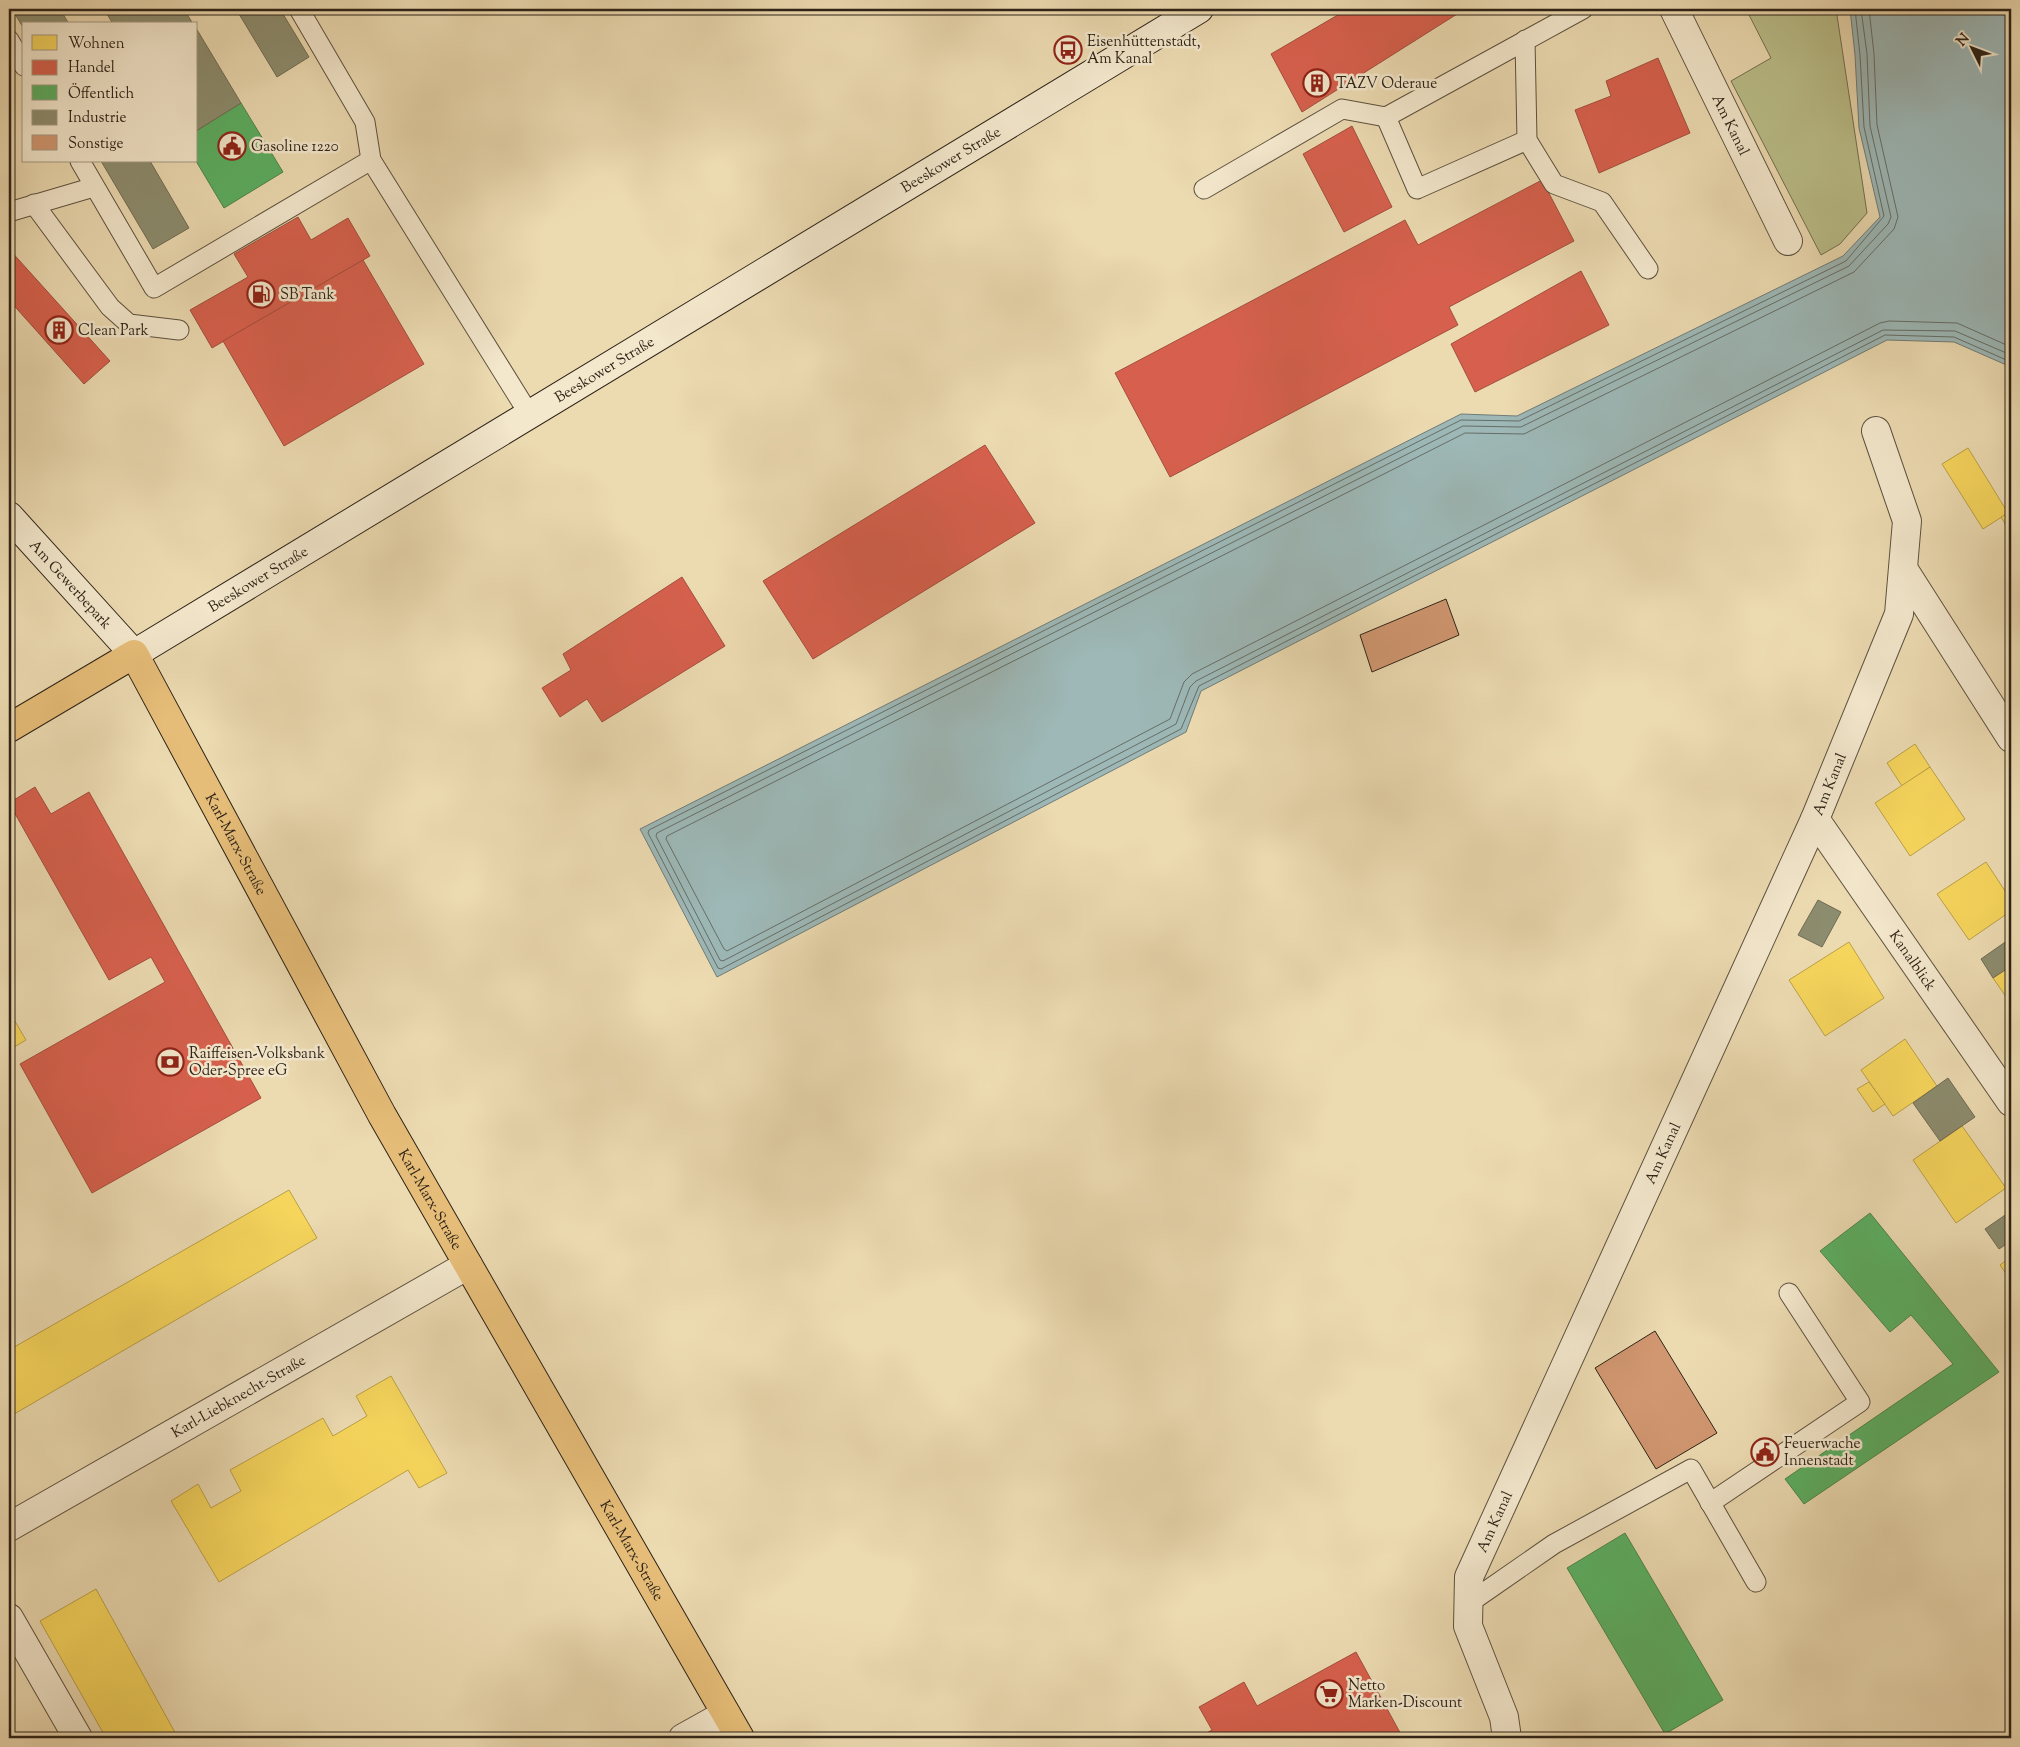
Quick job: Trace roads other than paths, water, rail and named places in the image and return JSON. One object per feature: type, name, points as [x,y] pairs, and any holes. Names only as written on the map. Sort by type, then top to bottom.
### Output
[{"type":"main road","name":"Beeskower Straße","points":[[9,728],[134,654]]},
{"type":"main road","name":"Karl-Marx-Straße","points":[[134,654],[382,1115],[740,1738]]},
{"type":"street","name":"Beeskower Straße","points":[[134,654],[1199,9]]},
{"type":"street","name":"Am Kanal","points":[[1674,9],[1788,241]]},
{"type":"street","name":"Am Kanal","points":[[1507,1738],[1504,1717],[1468,1626],[1470,1576],[1815,819],[1899,614],[1907,521],[1876,431]]},
{"type":"street","name":"Am Gewerbepark","points":[[9,516],[134,654]]},
{"type":"street","points":[[1904,570],[2011,738]]},
{"type":"street","name":"Kanalblick","points":[[1815,819],[2011,1102]]},
{"type":"street","name":"Karl-Liebknecht-Straße","points":[[9,1527],[468,1265]]},
{"type":"street","points":[[9,1618],[78,1738]]},
{"type":"street","points":[[683,1738],[726,1714]]},
{"type":"lane","points":[[299,9],[365,122],[371,160],[529,414]]},
{"type":"lane","points":[[1204,188],[1342,109],[1386,117],[1583,9]]},
{"type":"lane","points":[[9,40],[22,63]]},
{"type":"lane","points":[[1525,40],[1528,140],[1554,184],[1602,202],[1648,269]]},
{"type":"lane","points":[[1386,117],[1416,188],[1528,140]]},
{"type":"lane","points":[[81,162],[154,288],[371,160]]},
{"type":"lane","points":[[9,212],[94,186]]},
{"type":"lane","points":[[34,204],[110,307],[128,324],[179,330]]},
{"type":"lane","points":[[1710,1503],[1860,1402],[1789,1293]]},
{"type":"lane","points":[[1469,1603],[1554,1544],[1691,1469],[1756,1582]]},
{"type":"water","points":[[1850,9],[2011,9],[2011,367],[1954,342],[1887,340],[1201,691],[1186,732],[717,977],[640,829],[1461,414],[1517,416],[1843,256],[1880,217],[1859,128],[1855,55]]},
{"type":"place","name":"Eisenhüttenstadt, Am Kanal","points":[[1068,50]]},
{"type":"place","name":"TAZV Oderaue","points":[[1317,83]]},
{"type":"place","name":"Gasoline 1220","points":[[232,146]]},
{"type":"place","name":"SB Tank","points":[[261,294]]},
{"type":"place","name":"Clean Park","points":[[59,330]]},
{"type":"place","name":"Raiffeisen-Volksbank Oder-Spree eG","points":[[170,1062]]},
{"type":"place","name":"Feuerwache Innenstadt","points":[[1765,1452]]},
{"type":"place","name":"Netto Marken-Discount","points":[[1329,1694]]}]
